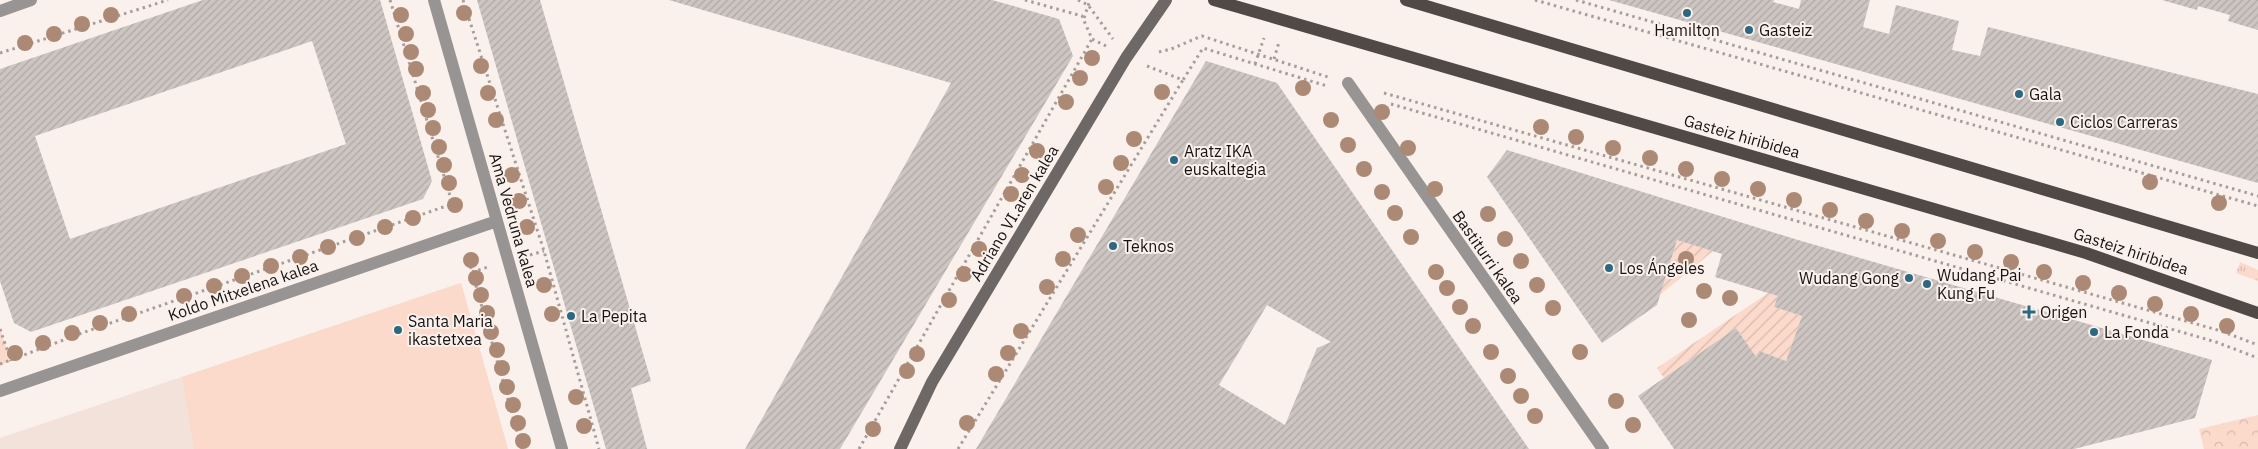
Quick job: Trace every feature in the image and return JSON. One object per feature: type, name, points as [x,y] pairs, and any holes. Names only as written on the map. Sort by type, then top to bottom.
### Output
[{"type":"main road","name":"Adriano VI.aren kalea","points":[[900,449],[932,382],[1130,54],[1166,0]]},
{"type":"main road","name":"Gasteiz hiribidea","points":[[1214,0],[2086,252],[2258,313]]},
{"type":"main road","name":"Gasteiz hiribidea","points":[[1406,0],[2258,253]]},
{"type":"street","points":[[0,11],[31,0]]},
{"type":"street","name":"Ama Vedruna kalea","points":[[434,0],[562,449]]},
{"type":"street","name":"Bastiturri kalea","points":[[1351,88],[1603,449]]},
{"type":"street","name":"Koldo Mitxelena kalea","points":[[0,391],[497,221]]},
{"type":"path","points":[[0,53],[168,0]]},
{"type":"path","points":[[463,0],[544,251],[599,449]]},
{"type":"path","points":[[1025,0],[1082,16],[1092,39],[1130,54],[1184,80]]},
{"type":"path","points":[[1078,0],[1088,5],[1115,41],[1130,54],[1153,53],[1171,49],[1202,36],[1351,88]]},
{"type":"path","points":[[1084,19],[1090,0]]},
{"type":"path","points":[[1535,0],[2258,206]]},
{"type":"path","points":[[1576,0],[2258,196]]},
{"type":"path","points":[[859,449],[1092,39]]},
{"type":"path","points":[[958,449],[1203,48],[2221,331],[2258,345]]},
{"type":"path","points":[[1390,104],[2216,342],[2258,358]]},
{"type":"path","points":[[0,364],[82,333],[452,204]]},
{"type":"path","points":[[0,329],[11,361]]},
{"type":"shaded area","name":"Santa Maria ikastetxea","points":[[461,283],[508,449],[0,449],[0,438]]},
{"type":"green space","points":[[1677,240],[1713,251],[1660,295]]},
{"type":"green space","points":[[2240,262],[2258,270],[2258,281],[2236,273]]},
{"type":"green space","name":"Santa Maria ikastetxea","points":[[461,283],[508,449],[194,449],[182,377]]},
{"type":"green space","points":[[1768,293],[1778,296],[1774,307],[1802,316],[1786,361],[1760,352],[1757,358],[1736,328],[1664,378],[1657,368]]},
{"type":"green space","points":[[0,329],[11,361],[0,365]]},
{"type":"green space","points":[[2258,415],[2258,449],[2204,449],[2199,429]]},
{"type":"building","points":[[203,0],[380,0],[432,181],[423,199],[31,332],[14,323],[0,281],[0,69]],"holes":[[[312,41],[346,144],[70,239],[35,136]]]},
{"type":"building","points":[[477,0],[540,0],[651,381],[631,388],[647,449],[606,449]]},
{"type":"building","points":[[669,0],[992,0],[1059,19],[1073,56],[840,449],[745,449],[951,83]]},
{"type":"building","points":[[1609,0],[1774,0],[1773,2],[1799,9],[1801,0],[1870,0],[1863,27],[1889,34],[1896,5],[1959,21],[1952,50],[1980,56],[1988,27],[2258,94],[2258,183]]},
{"type":"building","points":[[2162,0],[2258,0],[2258,30],[2228,21],[2230,15],[2198,6],[2197,10]]},
{"type":"building","points":[[1206,61],[1277,83],[1529,449],[976,449]],"holes":[[[1267,305],[1331,342],[1317,348],[1285,425],[1219,385]]]},
{"type":"building","points":[[1507,150],[1798,240],[2212,360],[2195,418],[2074,449],[1674,449],[1638,396],[1736,328],[1757,358],[1759,351],[1786,361],[1802,316],[1774,307],[1778,296],[1715,277],[1722,254],[1677,240],[1657,305],[1602,343],[1487,177]]},
{"type":"place","name":"Hamilton","points":[[1687,13]]},
{"type":"place","name":"Gasteiz","points":[[1749,30]]},
{"type":"place","name":"Gala","points":[[2019,94]]},
{"type":"place","name":"Ciclos Carreras","points":[[2060,122]]},
{"type":"place","name":"Aratz IKA euskaltegia","points":[[1174,160]]},
{"type":"place","name":"Teknos","points":[[1113,246]]},
{"type":"place","name":"Los Ángeles","points":[[1609,268]]},
{"type":"place","name":"Wudang Gong","points":[[1909,278]]},
{"type":"place","name":"Wudang Pai Kung Fu","points":[[1927,284]]},
{"type":"place","name":"Origen","points":[[2029,312]]},
{"type":"place","name":"La Pepita","points":[[571,316]]},
{"type":"place","name":"Santa Maria ikastetxea","points":[[398,330]]},
{"type":"place","name":"La Fonda","points":[[2094,332]]}]
